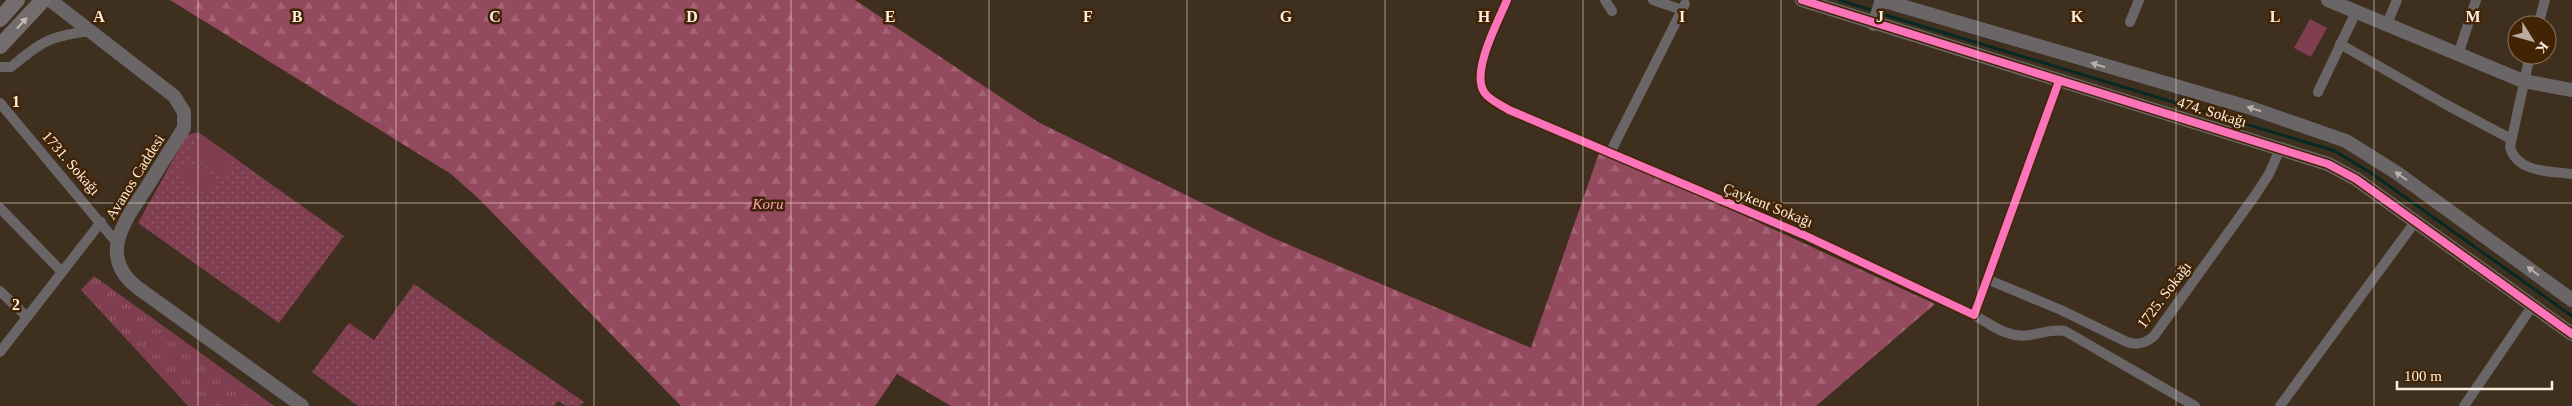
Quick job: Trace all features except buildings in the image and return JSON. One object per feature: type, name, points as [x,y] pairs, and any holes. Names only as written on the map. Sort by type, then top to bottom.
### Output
[{"type":"main road","points":[[0,19],[17,0]]},
{"type":"main road","points":[[0,46],[43,0]]},
{"type":"street","name":"Avanos Caddesi","points":[[50,0],[174,96],[182,106],[185,118],[184,128],[126,218],[117,243],[119,264],[132,283],[302,406]]},
{"type":"street","name":"Çaykent Sokağı","points":[[1507,0],[1481,66],[1479,77],[1485,93],[1509,110],[1804,235],[1974,315],[2007,334],[2024,336],[2050,330],[2065,331],[2195,406]]},
{"type":"street","points":[[1605,0],[1612,11]]},
{"type":"street","points":[[1610,153],[1684,7],[1653,0]]},
{"type":"street","name":"474. Sokağı","points":[[1802,0],[1879,8],[2251,108],[2341,138],[2397,173],[2572,300]]},
{"type":"street","points":[[2130,22],[2139,0]]},
{"type":"street","points":[[2328,0],[2386,26],[2524,81],[2572,90]]},
{"type":"street","points":[[2386,26],[2397,0]]},
{"type":"street","points":[[2458,55],[2476,0]]},
{"type":"street","points":[[2541,15],[2545,0]]},
{"type":"street","name":"474. Sokağı","points":[[1879,8],[2059,81],[2280,147],[2314,158],[2341,170],[2572,334]]},
{"type":"street","points":[[2318,92],[2356,12]]},
{"type":"street","points":[[0,67],[11,67],[40,42],[60,34],[90,31]]},
{"type":"street","points":[[2340,44],[2444,104],[2512,138]]},
{"type":"street","points":[[2528,65],[2512,138],[2511,152],[2523,166],[2572,174]]},
{"type":"street","points":[[1974,315],[1989,280],[2059,81]]},
{"type":"street","name":"1731. Sokağı","points":[[0,103],[117,243]]},
{"type":"street","name":"1725. Sokağı","points":[[1989,280],[2062,310],[2127,342],[2136,344],[2145,342],[2154,336],[2270,174],[2280,147]]},
{"type":"street","points":[[0,208],[62,272]]},
{"type":"street","points":[[0,352],[101,222]]},
{"type":"street","points":[[2280,406],[2415,222]]},
{"type":"street","points":[[0,291],[27,317]]},
{"type":"street","points":[[2464,406],[2533,305]]},
{"type":"green space","name":"Koru","points":[[170,0],[855,0],[1038,122],[1273,238],[1531,348],[1599,153],[1721,205],[1935,304],[1816,406],[951,406],[897,374],[875,406],[681,406],[478,198],[451,174]]},
{"type":"green space","points":[[2310,19],[2327,28],[2311,57],[2294,48]]},
{"type":"green space","points":[[198,132],[344,236],[279,323],[138,223],[187,135]]},
{"type":"green space","points":[[203,136],[235,158],[222,177],[190,155]]},
{"type":"green space","points":[[186,159],[218,182],[208,196],[176,174]]},
{"type":"green space","points":[[94,276],[274,406],[188,406],[81,290]]},
{"type":"green space","points":[[414,284],[584,402],[579,406],[566,406],[558,401],[554,406],[358,406],[312,372],[349,323],[374,340]]},
{"type":"waterway","points":[[1839,0],[1874,11]]},
{"type":"waterway","points":[[1882,14],[2335,151],[2371,173],[2572,316]]},
{"type":"cycle path","points":[[1507,0],[1487,46],[1481,72],[1481,83],[1484,92],[1492,100],[1509,110],[1804,235],[1974,315],[2059,81]]},
{"type":"cycle path","points":[[1802,0],[2328,164],[2356,179],[2572,334]]}]
